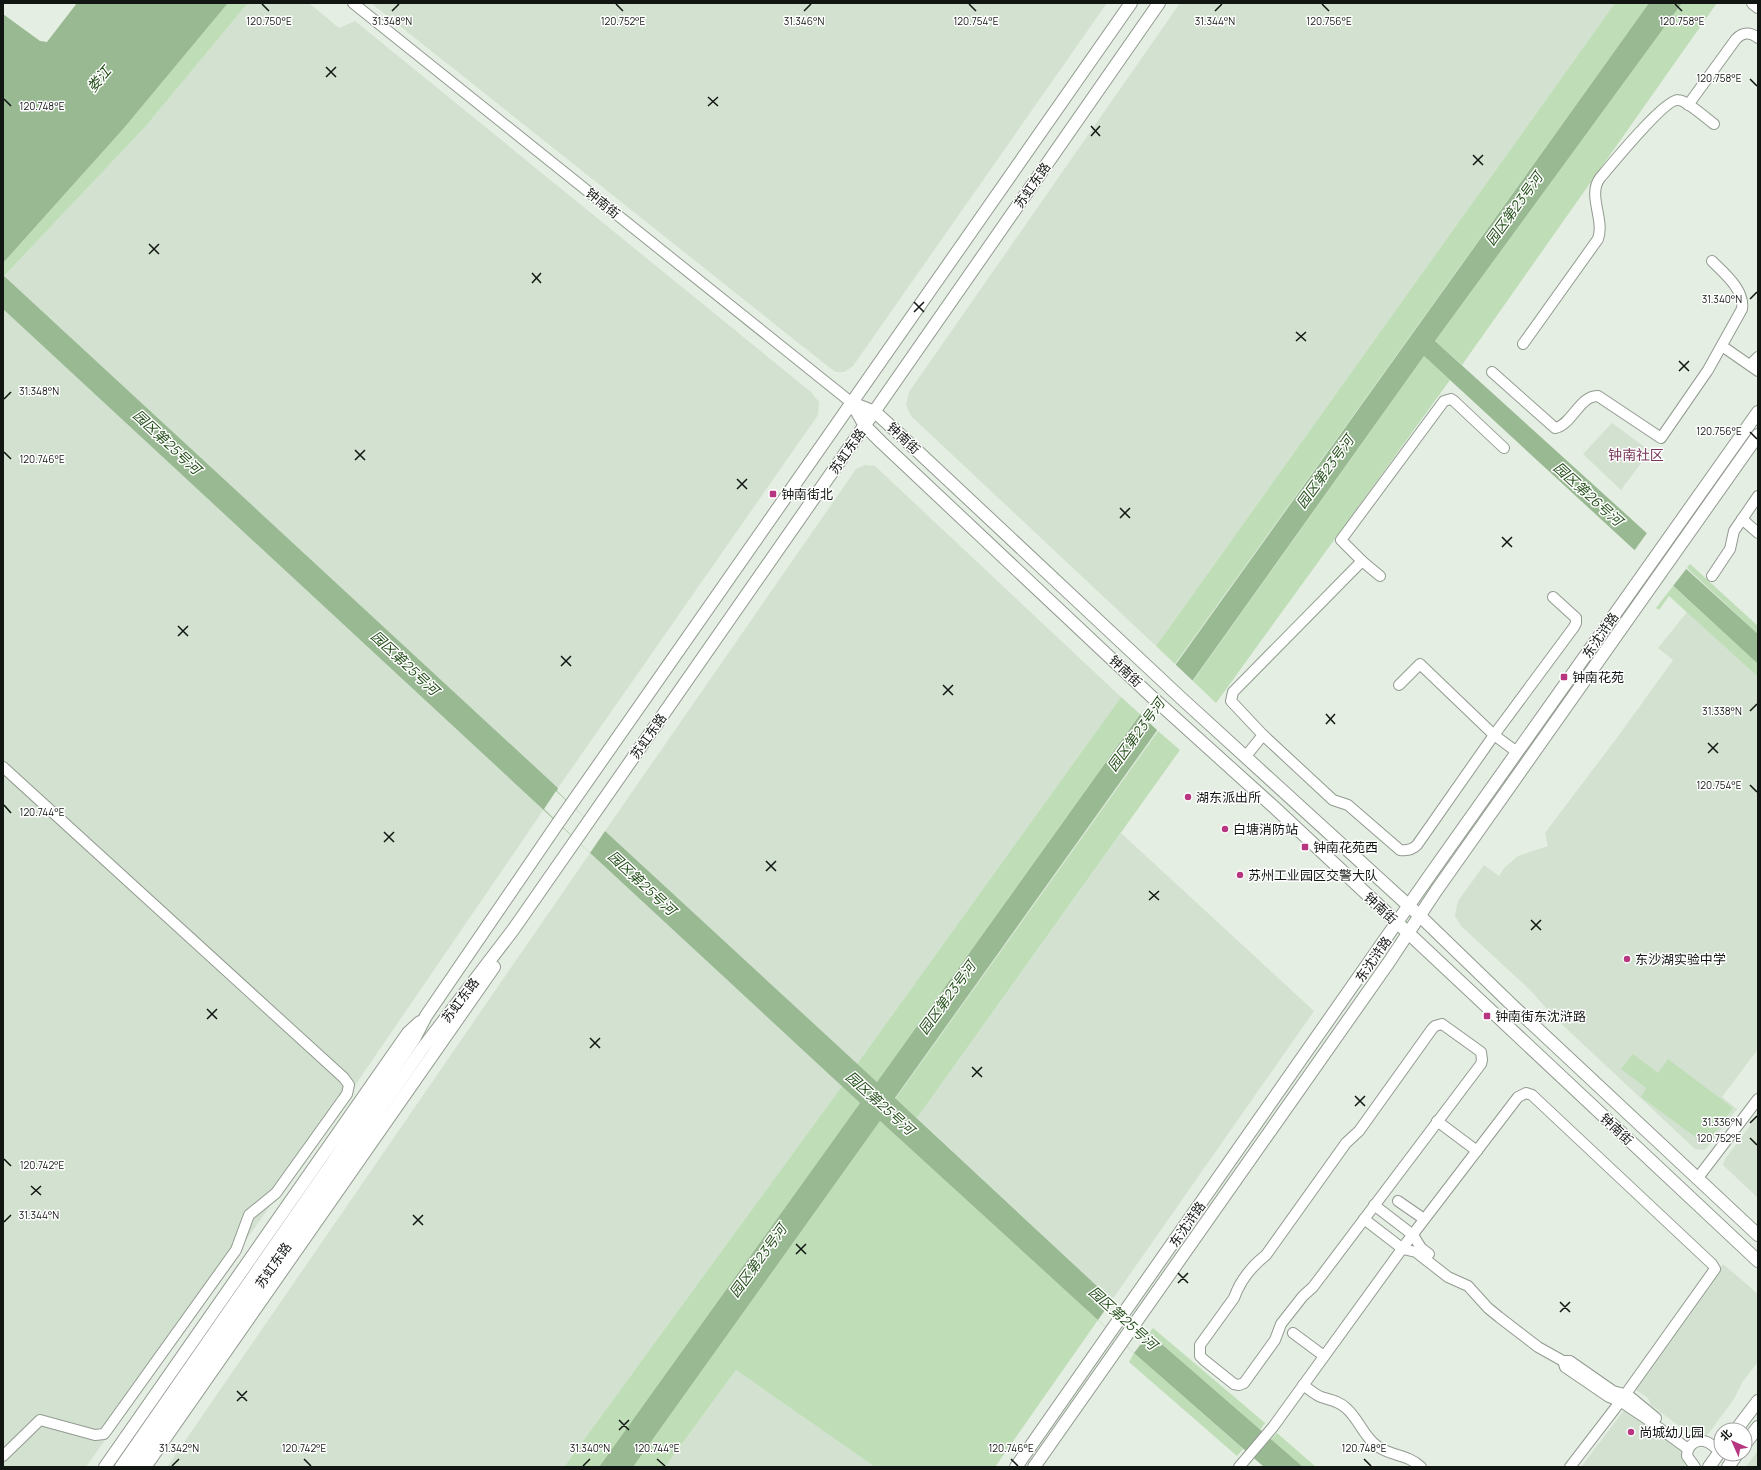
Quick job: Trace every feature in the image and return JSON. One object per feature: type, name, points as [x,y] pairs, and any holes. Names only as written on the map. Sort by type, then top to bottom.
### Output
[{"type":"main road","name":"苏虹东路","points":[[134,1467],[201,1360],[414,1039],[426,1016],[571,804],[1131,3]]},
{"type":"main road","name":"苏虹东路","points":[[121,1467],[201,1360],[422,1050],[514,930],[588,821],[875,412],[1159,3]]},
{"type":"main road","points":[[1753,3],[1758,7]]},
{"type":"main road","name":"钟南街","points":[[852,403],[875,412],[1181,698],[1420,916],[1758,1235]]},
{"type":"main road","name":"钟南街","points":[[852,403],[865,426],[1170,713],[1270,803],[1758,1261]]},
{"type":"main road","name":"东沈浒路","points":[[1016,1467],[1517,752],[1758,412]]},
{"type":"main road","name":"东沈浒路","points":[[1034,1467],[1758,435]]},
{"type":"main road","points":[[145,1467],[495,965],[514,930]]},
{"type":"main road","points":[[106,1467],[408,1033],[426,1016]]},
{"type":"main road","points":[[1742,1422],[1758,1400]]},
{"type":"street","name":"钟南街","points":[[353,3],[852,403]]},
{"type":"street","points":[[1688,105],[1736,39],[1741,35],[1746,34],[1758,38]]},
{"type":"street","points":[[1523,344],[1598,239],[1600,232],[1595,192],[1597,182],[1660,111],[1674,100],[1681,100],[1714,124]]},
{"type":"street","points":[[1492,372],[1555,428],[1561,425],[1589,397],[1598,396],[1661,438],[1708,370],[1742,309],[1740,293],[1712,261]]},
{"type":"street","points":[[1722,346],[1754,368],[1758,357]]},
{"type":"street","points":[[1380,576],[1341,540],[1444,401],[1451,399],[1454,401],[1504,448]]},
{"type":"street","points":[[1712,576],[1730,549],[1732,537],[1742,519],[1758,496]]},
{"type":"street","points":[[1742,519],[1758,533]]},
{"type":"street","points":[[1362,561],[1233,692],[1231,701],[1263,735],[1333,800],[1348,805],[1400,850],[1406,851],[1413,849],[1417,845],[1494,735],[1576,623],[1576,618],[1553,597]]},
{"type":"street","points":[[1399,685],[1420,664],[1494,735],[1517,752]]},
{"type":"street","points":[[1246,756],[1263,735]]},
{"type":"street","points":[[3,767],[344,1078],[349,1086],[347,1094],[276,1193],[249,1215],[236,1250],[104,1434],[95,1435],[40,1420],[3,1456]]},
{"type":"street","points":[[1442,1024],[1477,1047],[1482,1055],[1481,1064],[1374,1205],[1313,1287],[1303,1296],[1281,1324],[1275,1340],[1244,1383],[1239,1385],[1234,1384],[1200,1356],[1200,1345],[1234,1298],[1237,1289],[1256,1263],[1266,1255],[1346,1143],[1359,1131],[1432,1029],[1435,1026],[1442,1024]]},
{"type":"street","points":[[1240,1465],[1273,1427],[1413,1234],[1476,1151],[1518,1097],[1526,1093],[1532,1095],[1715,1268],[1622,1398],[1570,1467]]},
{"type":"street","points":[[1697,1179],[1758,1099]]},
{"type":"street","points":[[1437,1121],[1476,1151]]},
{"type":"street","points":[[1398,1201],[1424,1220]]},
{"type":"street","points":[[1374,1205],[1413,1234],[1421,1248],[1452,1271],[1461,1281],[1473,1290],[1488,1308],[1538,1347],[1563,1361],[1565,1367],[1609,1397],[1622,1398],[1639,1409],[1690,1446]]},
{"type":"street","points":[[1364,1220],[1402,1249],[1416,1252],[1448,1276],[1461,1281]]},
{"type":"street","points":[[1294,1333],[1324,1356]]},
{"type":"street","points":[[1303,1385],[1314,1393],[1336,1401],[1344,1406],[1353,1414],[1365,1435],[1378,1447],[1408,1457],[1420,1467]]},
{"type":"street","points":[[1690,1446],[1698,1441],[1707,1442],[1713,1446]]},
{"type":"street","points":[[1690,1446],[1689,1459],[1695,1467]]},
{"type":"shaded area","points":[[228,3],[248,3],[145,127],[4,276],[3,263],[124,128]]},
{"type":"shaded area","points":[[248,3],[309,3],[339,28],[355,21],[811,392],[819,402],[818,415],[558,788],[4,276],[145,127]]},
{"type":"shaded area","points":[[371,3],[1107,3],[853,366],[844,372],[836,372]]},
{"type":"shaded area","points":[[1180,3],[1615,3],[1156,646],[911,416],[906,405],[909,392]]},
{"type":"shaded area","points":[[1615,3],[1649,3],[1175,664],[1156,646]]},
{"type":"shaded area","points":[[1682,3],[1717,3],[1462,365],[1435,341]]},
{"type":"shaded area","points":[[3,309],[544,809],[356,1084],[86,1467],[3,1467]]},
{"type":"shaded area","points":[[1424,356],[1450,380],[1216,703],[1193,681]]},
{"type":"shaded area","points":[[1612,423],[1650,451],[1621,490],[1583,454]]},
{"type":"shaded area","points":[[865,465],[875,466],[1121,697],[857,1064],[605,831],[856,469]]},
{"type":"shaded area","points":[[1690,564],[1758,626],[1758,634],[1687,568]]},
{"type":"shaded area","points":[[1673,586],[1758,664],[1758,677],[1669,596],[1659,610],[1656,608]]},
{"type":"shaded area","name":"东沙湖实验中学","points":[[1687,612],[1758,677],[1758,1049],[1722,1097],[1737,1109],[1706,1149],[1703,1150],[1695,1149],[1554,1017],[1531,991],[1461,926],[1455,916],[1458,901],[1484,865],[1499,876],[1504,868],[1518,856],[1548,846],[1545,833],[1622,731],[1673,660],[1658,648]]},
{"type":"shaded area","points":[[1121,697],[1140,714],[877,1082],[857,1064]]},
{"type":"shaded area","points":[[1158,731],[1180,750],[917,1118],[895,1099]]},
{"type":"shaded area","points":[[1121,833],[1314,1011],[1112,1300],[917,1118]]},
{"type":"shaded area","points":[[590,853],[842,1086],[564,1467],[167,1467]]},
{"type":"shaded area","points":[[1633,1054],[1658,1073],[1668,1059],[1733,1108],[1706,1145],[1641,1097],[1646,1088],[1621,1069]]},
{"type":"shaded area","points":[[842,1086],[860,1103],[599,1467],[564,1467]]},
{"type":"shaded area","points":[[1758,1115],[1758,1198],[1723,1165],[1725,1159]]},
{"type":"shaded area","points":[[880,1121],[1098,1320],[995,1467],[875,1467],[736,1370],[665,1467],[633,1467]]},
{"type":"shaded area","points":[[1723,1264],[1758,1294],[1758,1362],[1743,1381],[1734,1399],[1717,1422],[1713,1422],[1713,1427],[1705,1438],[1697,1439],[1651,1405],[1648,1398],[1633,1388]]},
{"type":"shaded area","points":[[1153,1328],[1265,1423],[1260,1430],[1149,1333]]},
{"type":"shaded area","points":[[1134,1353],[1243,1449],[1237,1456],[1129,1362]]},
{"type":"shaded area","points":[[736,1370],[875,1467],[665,1467]]},
{"type":"shaded area","name":"尚城幼儿园","points":[[1625,1409],[1685,1454],[1688,1462],[1684,1467],[1581,1467]]},
{"type":"shaded area","points":[[1277,1433],[1316,1467],[1303,1467],[1271,1439]]},
{"type":"shaded area","points":[[1758,1450],[1758,1467],[1746,1467],[1750,1462],[1753,1462],[1753,1457]]},
{"type":"water","name":"娄江","points":[[77,3],[228,3],[124,128],[3,263],[3,14],[40,41],[47,42]]},
{"type":"water","points":[[1649,3],[1682,3],[1435,341],[1758,634],[1758,664],[1424,356],[895,1098],[1112,1300],[1303,1467],[1264,1467],[1134,1353],[880,1121],[633,1467],[599,1467],[860,1103],[3,309],[3,275],[558,788],[557,791],[599,831],[603,834],[605,831],[877,1082]]},
{"type":"pier","points":[[1647,533],[1687,568],[1673,586],[1634,551]]},
{"type":"pier","points":[[1175,664],[1193,681],[1158,731],[1140,714]]},
{"type":"pier","points":[[556,791],[603,834],[590,853],[544,809]]},
{"type":"pier","points":[[1112,1300],[1150,1332],[1134,1353],[1098,1320]]},
{"type":"place","name":"钟南街北","points":[[773,494]]},
{"type":"place","name":"钟南花苑","points":[[1564,677]]},
{"type":"place","name":"湖东派出所","points":[[1188,797]]},
{"type":"place","name":"白塘消防站","points":[[1225,829]]},
{"type":"place","name":"钟南花苑西","points":[[1305,847]]},
{"type":"place","name":"苏州工业园区交警大队","points":[[1240,875]]},
{"type":"place","name":"东沙湖实验中学","points":[[1627,959]]},
{"type":"place","name":"钟南街东沈浒路","points":[[1487,1016]]},
{"type":"place","name":"尚城幼儿园","points":[[1631,1432]]},
{"type":"district","name":"钟南社区","points":[[1636,455]]},
{"type":"water label","name":"园区第23号河","points":[[1514,209]]},
{"type":"water label","name":"园区第25号河","points":[[167,442]]},
{"type":"water label","name":"园区第23号河","points":[[1325,472]]},
{"type":"water label","name":"园区第26号河","points":[[1588,494]]},
{"type":"water label","name":"园区第25号河","points":[[405,663]]},
{"type":"water label","name":"园区第23号河","points":[[1136,735]]},
{"type":"water label","name":"园区第25号河","points":[[642,883]]},
{"type":"water label","name":"园区第23号河","points":[[947,998]]},
{"type":"water label","name":"园区第25号河","points":[[880,1103]]},
{"type":"water label","name":"园区第23号河","points":[[758,1261]]},
{"type":"water label","name":"园区第25号河","points":[[1123,1318]]}]
